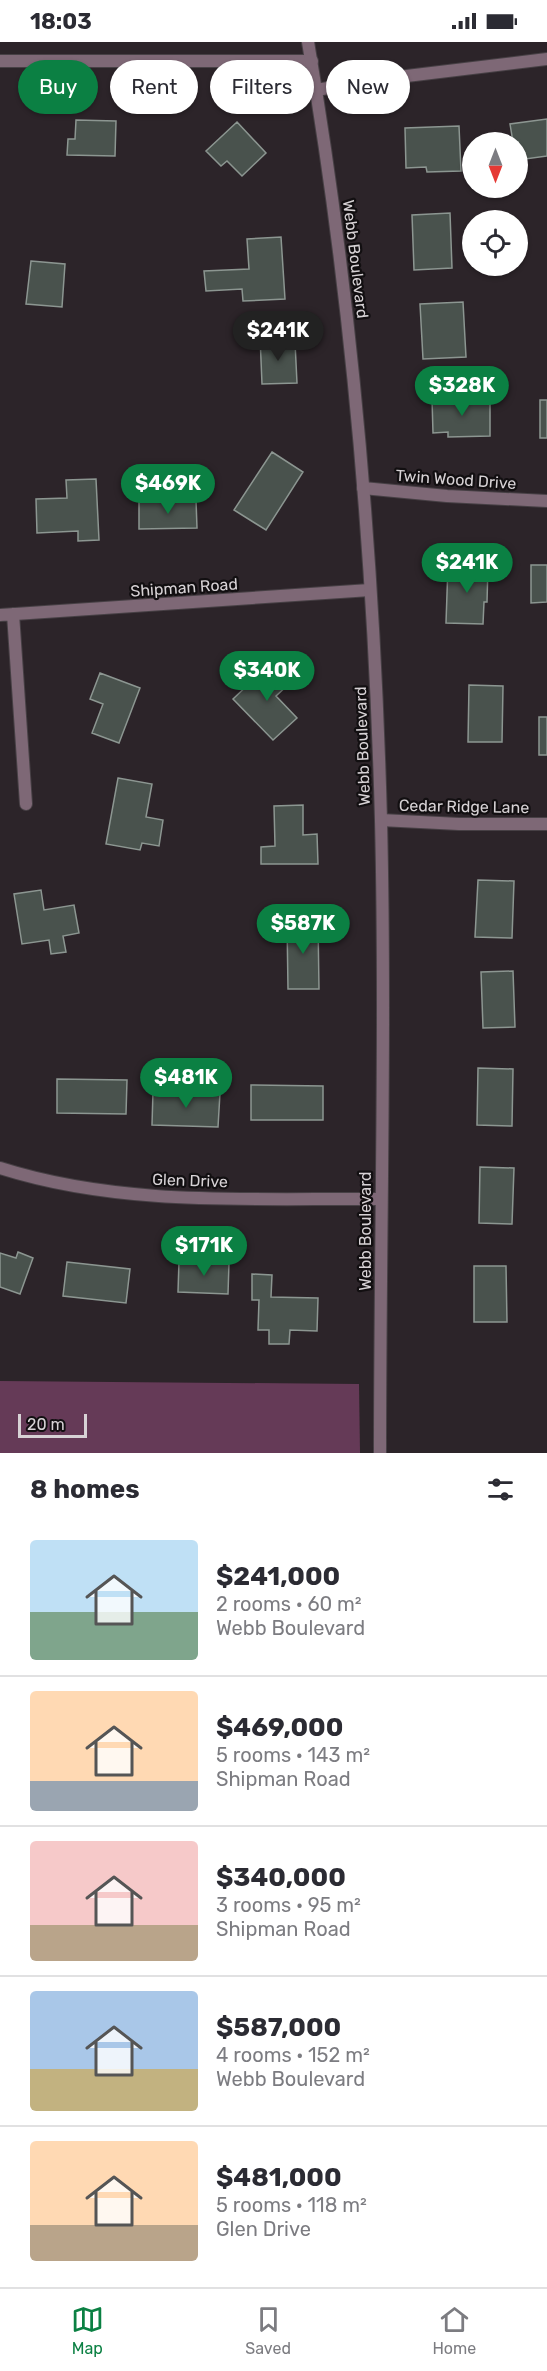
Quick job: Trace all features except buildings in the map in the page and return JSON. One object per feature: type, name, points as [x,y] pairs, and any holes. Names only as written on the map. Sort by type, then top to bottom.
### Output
[{"type":"street","name":"Webb Boulevard","points":[[309,42],[312,60]]},
{"type":"street","points":[[316,90],[390,78],[547,59]]},
{"type":"street","points":[[0,62],[210,61]]},
{"type":"street","name":"Webb Boulevard","points":[[314,76],[347,314],[370,590],[381,820],[380,1453]]},
{"type":"street","name":"Twin Wood Drive","points":[[363,488],[447,496],[547,501]]},
{"type":"street","name":"Shipman Road","points":[[6,615],[370,590]]},
{"type":"street","points":[[6,615],[26,804]]},
{"type":"street","name":"Cedar Ridge Lane","points":[[381,820],[459,824],[547,824]]},
{"type":"street","name":"Glen Drive","points":[[0,1168],[62,1184],[116,1193],[207,1197],[381,1199]]},
{"type":"shaded area","points":[[0,1381],[359,1384],[360,1453],[0,1453]]}]
